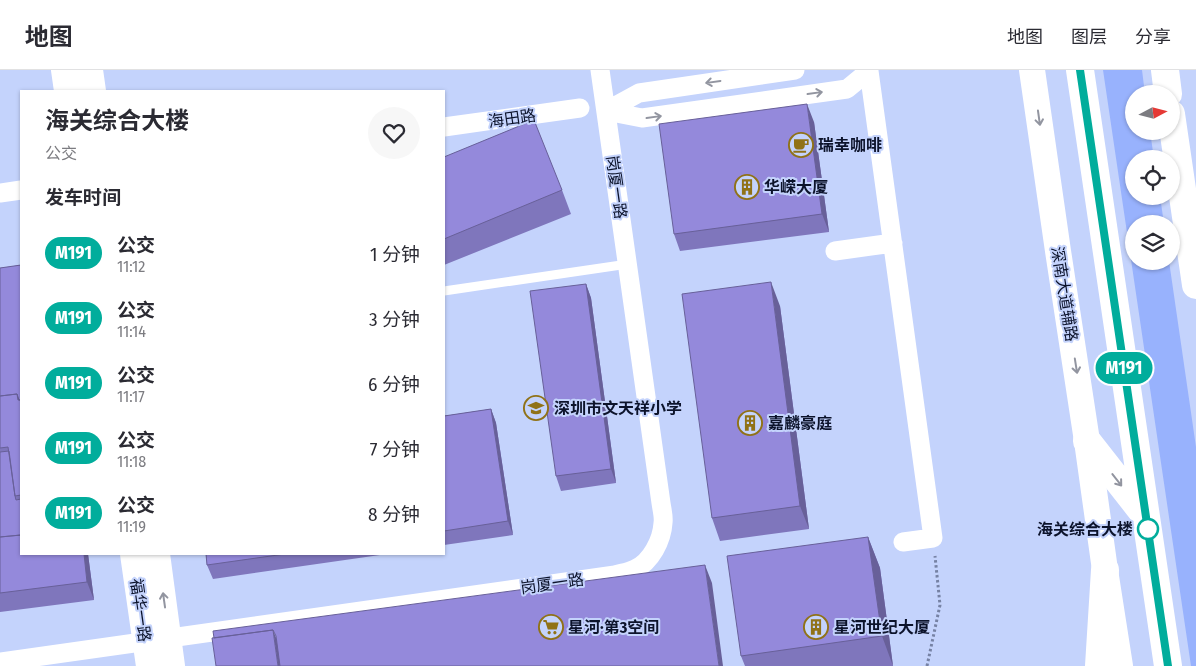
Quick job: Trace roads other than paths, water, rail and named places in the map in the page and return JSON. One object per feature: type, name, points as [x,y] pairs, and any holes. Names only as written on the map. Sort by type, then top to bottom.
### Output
[{"type":"main road","points":[[64,70],[68,90]]},
{"type":"main road","points":[[90,70],[93,90]]},
{"type":"main road","name":"深南大道辅路","points":[[1032,70],[1104,570],[1120,666]]},
{"type":"main road","points":[[1080,70],[1168,666]]},
{"type":"main road","points":[[1165,70],[1167,85]]},
{"type":"main road","points":[[1175,140],[1196,285]]},
{"type":"main road","points":[[1087,442],[1147,518]]},
{"type":"main road","name":"福华一路","points":[[133,555],[154,648],[172,666]]},
{"type":"main road","name":"福华一路","points":[[154,648],[157,555]]},
{"type":"main road","points":[[1099,666],[1104,570]]},
{"type":"street","name":"岗厦一路","points":[[0,662],[154,648],[615,574],[636,569],[644,562],[660,539],[663,523],[662,503],[600,70]]},
{"type":"street","points":[[606,111],[639,93],[795,70]]},
{"type":"street","points":[[606,111],[642,118],[847,89],[869,70]]},
{"type":"street","points":[[869,70],[933,538],[903,542]]},
{"type":"street","name":"海田路","points":[[445,127],[580,108]]},
{"type":"street","points":[[0,193],[20,190]]},
{"type":"street","points":[[835,251],[893,243]]},
{"type":"lane","points":[[445,291],[628,264]]},
{"type":"place","name":"瑞幸咖啡","points":[[801,145]]},
{"type":"place","name":"华嵘大厦","points":[[747,187]]},
{"type":"place","name":"深圳市文天祥小学","points":[[536,408]]},
{"type":"place","name":"嘉麟豪庭","points":[[750,423]]},
{"type":"place","name":"海关综合大楼","points":[[1148,529]]},
{"type":"place","name":"星河·第3空间","points":[[551,627]]},
{"type":"place","name":"星河世纪大厦","points":[[816,627]]}]
